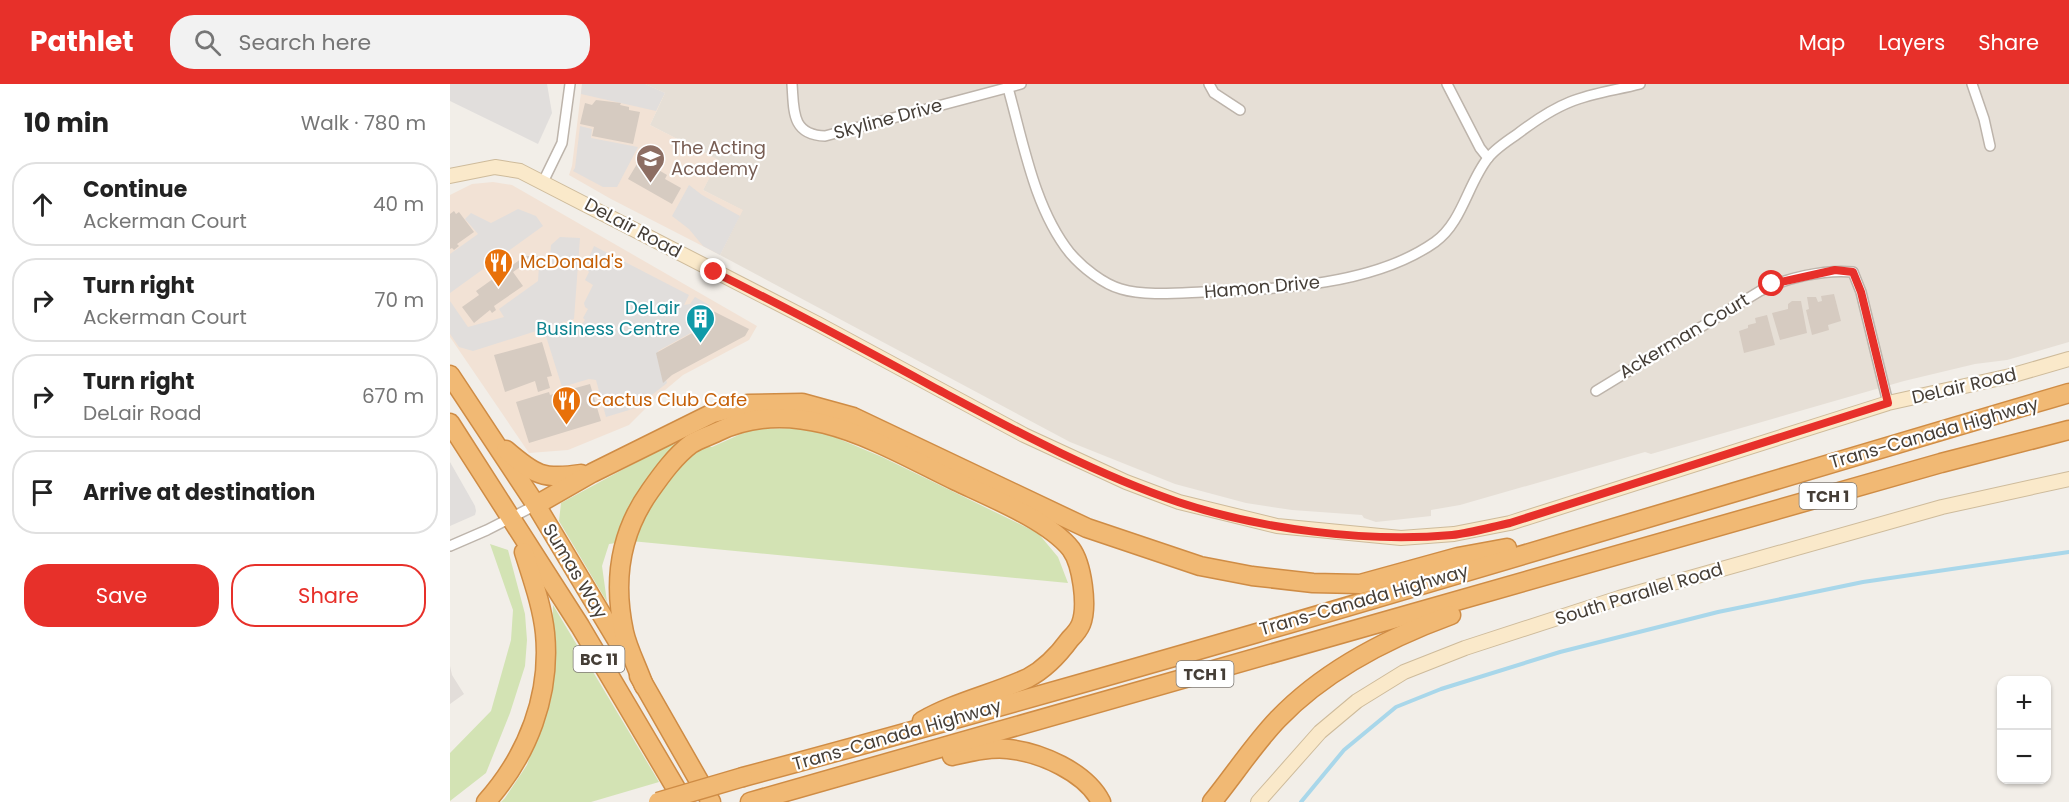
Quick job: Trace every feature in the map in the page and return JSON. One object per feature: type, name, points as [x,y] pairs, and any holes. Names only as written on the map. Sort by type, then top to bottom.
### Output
[{"type":"highway","name":"Sumas Way","points":[[450,375],[536,505],[645,686],[711,802]]},
{"type":"highway","name":"Trans-Canada Highway","points":[[658,802],[1598,533],[2069,393]]},
{"type":"highway","points":[[536,505],[592,473],[713,413],[748,404],[802,403],[853,417],[1087,528],[1200,566],[1252,576],[1313,583],[1360,585],[1458,557],[1598,533]]},
{"type":"highway","points":[[645,686],[625,634],[619,597],[618,568],[627,533],[641,503],[664,471],[692,444],[735,423],[770,417],[803,419],[837,427],[871,441],[1037,522],[1057,535],[1072,551],[1079,569],[1085,602],[1081,624],[1056,657],[1029,677],[942,709],[895,736]]},
{"type":"highway","name":"Sumas Way","points":[[450,423],[580,626],[684,802]]},
{"type":"highway","name":"Trans-Canada Highway","points":[[753,801],[1941,463],[2069,430]]},
{"type":"highway","points":[[486,431],[525,466],[541,475],[558,478],[592,473]]},
{"type":"highway","points":[[486,802],[499,787],[520,754],[534,724],[542,696],[546,660],[545,630],[536,589],[514,524]]},
{"type":"highway","points":[[1212,802],[1278,719],[1325,678],[1358,657],[1437,620],[1588,565]]},
{"type":"highway","points":[[821,782],[973,752],[1007,749],[1038,755],[1071,770],[1098,796],[1101,802]]},
{"type":"street","points":[[543,182],[562,143],[570,84]]},
{"type":"street","name":"Skyline Drive","points":[[792,84],[794,116],[800,128],[813,135],[825,135],[1021,84]]},
{"type":"street","points":[[1209,84],[1214,93],[1240,110]]},
{"type":"street","points":[[1447,84],[1479,148],[1488,158]]},
{"type":"street","name":"Hamon Drive","points":[[1008,88],[1037,190],[1049,220],[1070,253],[1092,273],[1121,289],[1160,294],[1266,290],[1320,282],[1391,265],[1418,253],[1437,241],[1451,223],[1488,158],[1508,140],[1550,111],[1572,101],[1640,84]]},
{"type":"street","points":[[1972,84],[1990,146]]},
{"type":"street","name":"DeLair Road","points":[[450,176],[495,167],[520,171],[818,324],[1024,435],[1126,482],[1179,502],[1277,526],[1401,538],[1454,534],[1510,523],[1888,403],[2010,376],[2069,359]]},
{"type":"street","name":"Ackerman Court","points":[[1596,392],[1611,380],[1632,371],[1772,284],[1835,270],[1853,272],[1861,292],[1888,403]]},
{"type":"street","name":"South Parallel Road","points":[[1258,802],[1320,732],[1357,701],[1404,672],[1465,648],[1619,598],[1942,507],[2069,479]]},
{"type":"street","points":[[450,546],[514,524],[536,505]]},
{"type":"shaded area","points":[[450,84],[547,84],[552,113],[538,144],[450,101]]},
{"type":"shaded area","points":[[582,84],[645,84],[665,93],[650,125],[719,160],[703,190],[743,210],[720,255],[569,175]]},
{"type":"shaded area","points":[[582,84],[645,84],[665,93],[656,111],[581,94]]},
{"type":"shaded area","points":[[645,84],[2069,84],[2069,342],[2007,360],[1975,364],[1904,381],[1651,454],[1645,452],[1460,505],[1431,510],[1431,516],[1376,522],[1362,515],[1292,510],[1246,503],[1175,484],[1070,442],[720,255],[742,210],[703,190],[718,160],[650,125],[665,93]]},
{"type":"shaded area","points":[[580,126],[592,129],[591,138],[638,147],[617,187],[603,187],[573,171]]},
{"type":"shaded area","points":[[493,182],[512,185],[757,326],[749,340],[683,375],[629,425],[568,450],[529,453],[450,337],[450,195],[472,184]]},
{"type":"shaded area","points":[[689,185],[740,216],[720,255],[703,246],[689,229],[672,216]]},
{"type":"shaded area","points":[[518,209],[536,216],[543,226],[450,293],[450,254],[478,234],[465,219],[471,213],[491,223]]},
{"type":"shaded area","points":[[560,237],[580,238],[574,319],[473,351],[459,347],[450,334],[450,301],[468,327],[504,317],[499,309],[538,281],[539,266],[545,266],[545,257],[550,256],[551,245]]},
{"type":"shaded area","points":[[594,246],[689,295],[684,305],[690,304],[695,297],[709,305],[700,317],[705,325],[658,351],[667,383],[648,398],[638,402],[639,407],[606,417],[596,380],[589,379],[562,387],[545,333],[572,325],[580,327],[585,320],[583,318],[588,309],[584,303],[593,285],[585,280],[589,272],[585,267]]},
{"type":"shaded area","points":[[450,462],[476,511],[475,515],[450,526]]},
{"type":"shaded area","points":[[450,666],[452,675],[464,694],[450,704]]},
{"type":"green space","points":[[813,428],[882,457],[1038,533],[1058,557],[1068,583],[631,541],[609,544],[602,566],[607,602],[559,521],[561,503],[670,444],[712,447],[752,429]]},
{"type":"green space","points":[[490,544],[508,550],[525,614],[527,640],[525,666],[510,713],[486,773],[450,801],[450,753],[491,711],[511,640],[513,610]]},
{"type":"green space","points":[[553,605],[659,782],[591,802],[501,802],[527,765],[550,700]]},
{"type":"building","points":[[596,100],[621,103],[620,105],[629,107],[629,110],[640,112],[633,144],[592,136],[594,127],[580,124],[585,103],[592,105]]},
{"type":"building","points":[[640,159],[667,175],[665,179],[681,188],[672,204],[628,179]]},
{"type":"building","points":[[454,211],[456,214],[459,212],[474,232],[457,244],[459,246],[454,250],[450,249],[450,214]]},
{"type":"building","name":"McDonald's","points":[[525,256],[538,256],[538,266],[523,265],[513,272],[523,286],[494,306],[496,310],[492,313],[490,310],[474,323],[462,307],[479,295],[476,291]]},
{"type":"building","points":[[1834,294],[1841,321],[1828,325],[1829,330],[1812,335],[1806,310],[1809,309],[1807,297],[1816,297],[1818,302],[1822,301],[1821,296]]},
{"type":"building","points":[[1792,301],[1801,301],[1807,333],[1780,340],[1772,313],[1788,309],[1788,304]]},
{"type":"building","name":"DeLair Business Centre","points":[[707,308],[749,329],[745,336],[672,375],[663,383],[656,353],[705,326],[700,317]]},
{"type":"building","points":[[1767,315],[1775,345],[1744,353],[1739,331],[1756,323],[1755,318]]},
{"type":"building","points":[[542,342],[552,376],[547,377],[550,388],[538,392],[535,381],[505,392],[494,355]]},
{"type":"building","points":[[590,384],[601,421],[529,443],[516,402],[549,392],[550,395]]},
{"type":"waterway","points":[[1301,802],[1344,750],[1396,707],[1441,689],[1560,652],[1718,612],[1863,582],[2069,552]]},
{"type":"place","name":"The Acting Academy","points":[[650,184]]},
{"type":"place","name":"McDonald's","points":[[499,288]]},
{"type":"place","name":"DeLair Business Centre","points":[[701,344]]},
{"type":"place","name":"Cactus Club Cafe","points":[[567,426]]},
{"type":"route","points":[[714,272],[818,324],[1024,435],[1126,482],[1179,502],[1277,526],[1401,538],[1454,534],[1510,523],[1888,403],[1861,292],[1853,272],[1835,270],[1772,284]]}]
